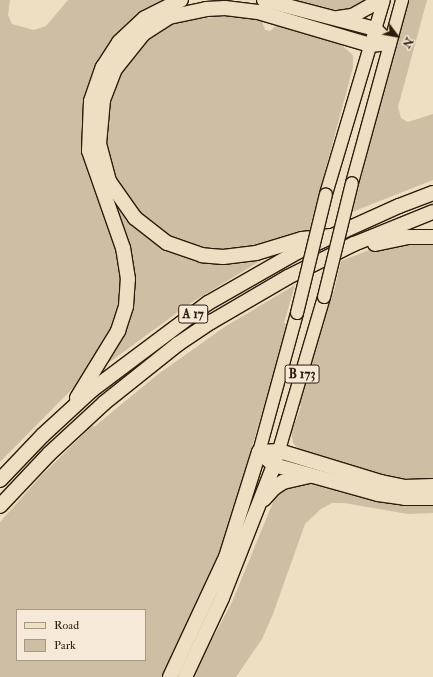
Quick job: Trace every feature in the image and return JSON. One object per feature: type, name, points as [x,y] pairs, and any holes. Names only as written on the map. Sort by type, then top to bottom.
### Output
[{"type":"highway","points":[[68,411],[112,345],[123,319],[128,294],[128,279],[123,248],[89,151],[91,101],[103,67],[131,29],[157,11],[181,0]]},
{"type":"highway","points":[[264,0],[338,18],[375,29],[389,43]]},
{"type":"highway","points":[[338,18],[352,16],[372,5],[376,0]]},
{"type":"highway","points":[[330,236],[302,239],[256,254],[223,257],[202,255],[168,243],[135,218],[109,180],[99,144],[103,100],[115,68],[143,34],[169,17],[206,9],[224,8],[258,12],[370,45],[389,43]]},
{"type":"highway","name":"A 17","points":[[0,480],[68,411],[134,356],[208,303],[278,262],[330,236],[433,193]]},
{"type":"highway","name":"A 17","points":[[0,506],[76,428],[178,344],[248,298],[354,244],[433,212]]},
{"type":"highway","points":[[354,244],[372,244],[407,237],[433,237]]},
{"type":"highway","points":[[259,452],[279,451],[381,482],[405,487],[433,486]]},
{"type":"highway","points":[[259,452],[274,465],[378,494],[405,498],[433,498]]},
{"type":"highway","name":"B 173","points":[[170,677],[226,556],[259,452]]},
{"type":"highway","name":"B 173","points":[[185,677],[222,598],[274,465]]},
{"type":"highway","points":[[260,503],[274,488],[283,482],[310,476]]},
{"type":"main road","name":"B 173","points":[[259,452],[297,313],[326,194],[384,0]]},
{"type":"main road","name":"B 173","points":[[274,465],[324,297],[352,183],[389,43],[402,0]]},
{"type":"green space","points":[[0,0],[10,0],[8,15],[12,24],[34,30],[46,26],[68,0],[171,0],[92,85],[123,265],[118,319],[86,375],[0,462]]},
{"type":"green space","points":[[287,0],[368,0],[347,11],[309,6]]},
{"type":"green space","points":[[408,0],[427,0],[398,107],[401,118],[408,122],[433,114],[433,180],[352,212]]},
{"type":"green space","points":[[225,16],[262,21],[265,30],[270,31],[277,25],[339,43],[353,55],[353,67],[309,231],[263,248],[216,253],[187,247],[188,242],[163,234],[141,216],[116,178],[109,161],[106,125],[110,98],[116,80],[140,42],[170,22]]},
{"type":"green space","points":[[108,191],[160,243],[265,258],[189,304],[107,364],[128,319]]},
{"type":"green space","points":[[433,241],[433,480],[413,482],[388,477],[299,449],[293,443],[291,431],[301,406],[298,402],[331,293],[334,291],[341,261],[377,247]]},
{"type":"green space","points":[[295,285],[284,323],[288,324],[227,532],[195,616],[164,677],[0,677],[0,522],[42,475],[92,426],[94,427],[157,375],[226,326]]},
{"type":"green space","points":[[298,480],[433,504],[433,513],[408,514],[344,503],[332,503],[321,509],[305,524],[273,614],[262,639],[236,677],[192,677],[232,602],[276,495]]}]
